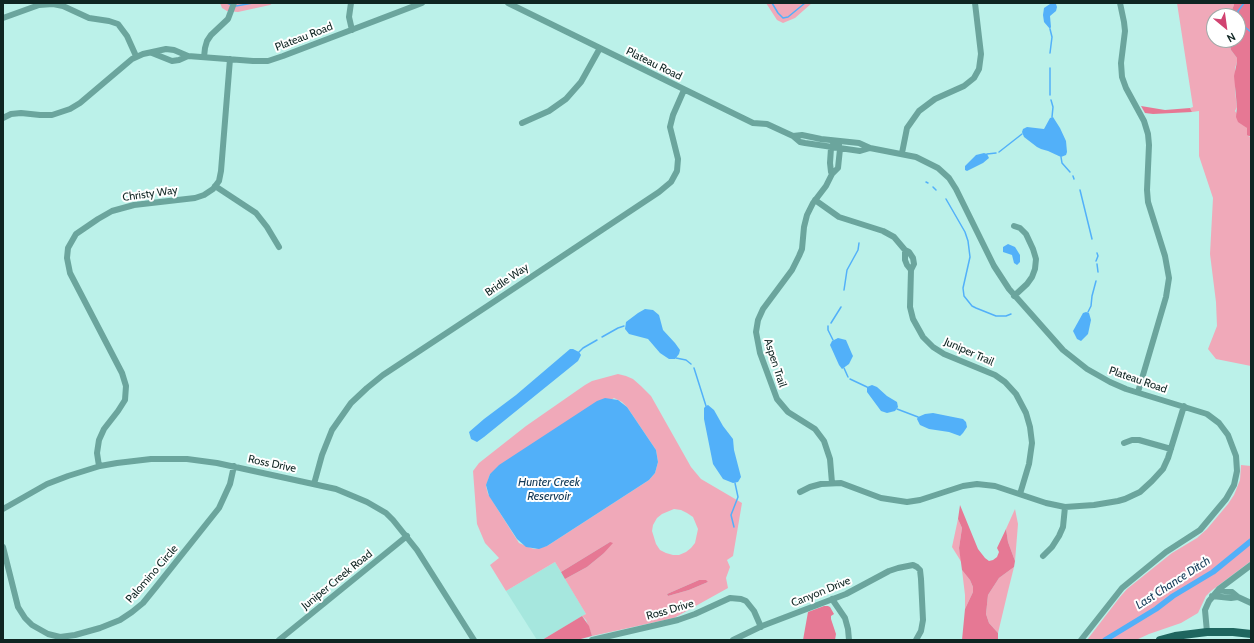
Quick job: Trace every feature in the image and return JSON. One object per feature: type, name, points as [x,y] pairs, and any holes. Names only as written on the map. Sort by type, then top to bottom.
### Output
[{"type":"main road","points":[[1160,640],[1175,636],[1207,632],[1251,634]]},
{"type":"street","points":[[204,57],[207,40],[228,19],[234,3]]},
{"type":"street","points":[[351,3],[349,17],[352,30]]},
{"type":"street","name":"Plateau Road","points":[[3,118],[11,114],[21,113],[52,115],[70,110],[80,104],[136,56],[170,49],[188,56],[268,61],[422,3]]},
{"type":"street","name":"Plateau Road","points":[[508,3],[743,119],[753,123],[767,124],[805,143],[860,151],[870,148]]},
{"type":"street","points":[[902,153],[907,128],[919,111],[935,99],[964,86],[974,78],[979,69],[981,54],[975,3]]},
{"type":"street","points":[[1120,3],[1125,31],[1120,63],[1122,77],[1126,88],[1144,121],[1148,134],[1148,202],[1168,269],[1167,292],[1138,392]]},
{"type":"street","points":[[3,18],[28,6],[58,5],[89,18],[114,22],[122,27],[136,56]]},
{"type":"street","points":[[522,123],[549,111],[569,96],[583,79],[600,48]]},
{"type":"street","name":"Plateau Road","points":[[149,53],[159,55],[172,61],[180,60],[188,56]]},
{"type":"street","points":[[230,59],[221,171],[219,181],[216,186],[256,213],[267,227],[279,247]]},
{"type":"street","name":"Bridle Way","points":[[314,484],[322,455],[332,430],[351,403],[367,388],[383,375],[659,192],[671,182],[677,171],[678,159],[670,127],[673,115],[684,90]]},
{"type":"street","name":"Plateau Road","points":[[793,136],[802,135],[836,141],[859,143],[870,148],[902,153],[916,157],[938,168],[949,178],[960,196],[994,266],[1014,296],[1057,344],[1080,365],[1110,382],[1207,414],[1219,423],[1228,435],[1234,451],[1237,466],[1235,480],[1223,503],[1200,530],[1166,552],[1122,588],[1081,640]]},
{"type":"street","points":[[832,174],[830,168],[832,148],[836,141]]},
{"type":"street","points":[[836,141],[840,149]]},
{"type":"street","name":"Aspen Trail","points":[[832,483],[830,459],[824,441],[815,429],[788,412],[780,403],[772,386],[756,339],[757,326],[761,313],[792,270],[799,256],[803,242],[805,221],[809,209],[830,181],[832,174],[838,168],[840,149]]},
{"type":"street","name":"Christy Way","points":[[100,466],[97,453],[98,440],[125,400],[126,386],[122,373],[70,273],[67,258],[70,243],[80,231],[112,212],[134,205],[200,197],[216,186]]},
{"type":"street","name":"Juniper Trail","points":[[815,200],[839,217],[889,233],[894,237],[905,250],[905,260],[911,270],[910,307],[916,325],[923,337],[933,347],[944,354],[990,372],[1000,378],[1016,394],[1026,413],[1032,436],[1030,464],[1020,494]]},
{"type":"street","points":[[1014,226],[1020,228],[1026,234],[1036,259],[1032,277],[1014,296]]},
{"type":"street","points":[[800,492],[810,487],[832,483],[846,484],[881,498],[901,502],[920,500],[957,487],[977,484],[995,486],[1046,503],[1065,507],[1106,504],[1133,496],[1147,487],[1158,475],[1166,463],[1184,406]]},
{"type":"street","points":[[1124,443],[1132,440],[1139,440],[1171,449]]},
{"type":"street","name":"Ross Drive","points":[[3,509],[47,484],[68,476],[100,466],[133,461],[170,459],[201,460],[314,484],[349,494],[377,507],[393,520],[407,536],[474,640]]},
{"type":"street","name":"Palomino Circle","points":[[3,548],[17,604],[25,618],[32,625],[48,634],[60,637],[75,635],[100,628],[120,620],[132,612],[156,587],[219,508],[230,484],[234,466]]},
{"type":"street","points":[[1043,556],[1052,547],[1059,536],[1063,527],[1065,507]]},
{"type":"street","name":"Juniper Creek Road","points":[[279,640],[407,536]]},
{"type":"street","name":"Canyon Drive","points":[[733,640],[761,627],[853,590],[894,570],[913,565],[917,567],[921,579],[923,620],[921,631],[916,640]]},
{"type":"street","points":[[1207,632],[1205,610],[1212,596],[1251,565]]},
{"type":"street","points":[[1218,590],[1229,591],[1251,603]]},
{"type":"street","points":[[1212,596],[1228,598],[1238,597]]},
{"type":"street","name":"Ross Drive","points":[[592,640],[683,619],[730,598],[746,601],[754,611],[761,627]]},
{"type":"street","points":[[832,599],[845,618],[849,640]]},
{"type":"shaded area","points":[[220,3],[273,3],[238,12],[227,11],[222,8]]},
{"type":"shaded area","points":[[766,3],[812,3],[795,18],[783,23],[777,20]]},
{"type":"shaded area","points":[[1177,3],[1234,3],[1233,8],[1206,8],[1206,48],[1231,48],[1237,58],[1235,68],[1235,91],[1237,107],[1235,111],[1247,128],[1249,137],[1251,137],[1251,366],[1216,359],[1208,349],[1217,326],[1216,302],[1210,254],[1213,198],[1199,156],[1199,111],[1192,112],[1190,108],[1193,107]]},
{"type":"shaded area","points":[[1234,3],[1251,3],[1251,137],[1247,135],[1247,128],[1238,122],[1236,117],[1237,107],[1234,76],[1237,58],[1231,48],[1246,48],[1246,8],[1233,8]]},
{"type":"shaded area","points":[[1141,106],[1165,110],[1190,108],[1192,112],[1153,114],[1145,113]]},
{"type":"shaded area","points":[[618,374],[633,379],[651,396],[691,467],[701,479],[742,503],[733,556],[727,560],[730,567],[726,578],[728,588],[674,618],[592,636],[586,620],[582,616],[586,614],[565,579],[587,567],[603,554],[610,542],[561,572],[555,562],[506,591],[490,565],[499,558],[485,543],[477,524],[473,471],[479,463],[526,426],[592,381]],"holes":[[[614,398],[622,402],[627,407],[656,450],[658,462],[655,473],[649,480],[547,546],[535,549],[519,543],[488,494],[486,486],[490,474]],[[674,509],[681,510],[693,517],[698,529],[695,543],[686,552],[679,555],[673,555],[660,550],[656,544],[652,531],[653,525],[657,518]],[[699,580],[708,582],[689,590],[668,596],[667,594]]]},
{"type":"shaded area","points":[[1241,465],[1251,466],[1251,561],[1211,591],[1206,596],[1198,613],[1181,623],[1136,640],[1087,640],[1127,589],[1172,553],[1197,538],[1207,529],[1234,495],[1240,480]]},
{"type":"shaded area","points":[[960,505],[978,549],[989,561],[997,557],[999,552],[997,548],[1006,529],[1008,542],[1015,561],[1014,567],[999,578],[988,595],[986,614],[989,623],[998,633],[998,640],[962,640],[965,609],[973,592],[973,587],[970,580],[962,570],[959,548],[962,528],[958,519]]},
{"type":"shaded area","points":[[1015,509],[1018,524],[1015,561],[1008,542],[1006,529]]},
{"type":"shaded area","points":[[958,519],[962,528],[959,548],[962,563],[952,547]]},
{"type":"shaded area","points":[[610,542],[613,543],[603,554],[587,567],[565,579],[561,572]]},
{"type":"shaded area","points":[[555,562],[586,614],[542,640],[537,640],[506,591]]},
{"type":"shaded area","points":[[1014,567],[998,633],[989,623],[986,614],[988,595],[999,578]]},
{"type":"shaded area","points":[[962,570],[970,580],[973,587],[973,592],[965,609],[965,595]]},
{"type":"shaded area","points":[[699,580],[706,580],[708,582],[689,590],[668,596],[667,594]]},
{"type":"shaded area","points":[[824,606],[830,607],[834,614],[831,616],[831,619],[836,634],[835,640],[803,640],[808,612]]},
{"type":"shaded area","points":[[582,616],[589,626],[592,636],[577,640],[542,640]]},
{"type":"water","points":[[1050,4],[1056,4],[1057,7],[1056,11],[1050,16],[1050,29],[1044,22],[1043,15],[1044,8]]},
{"type":"water","points":[[1053,117],[1066,141],[1067,152],[1066,155],[1061,157],[1037,147],[1024,137],[1022,132],[1023,129],[1027,127],[1044,129],[1050,118]]},
{"type":"water","points":[[984,153],[987,154],[989,158],[983,163],[967,171],[965,170],[965,166],[976,155]]},
{"type":"water","points":[[1008,244],[1015,247],[1020,255],[1020,262],[1017,265],[1014,263],[1012,255],[1003,252],[1003,247]]},
{"type":"water","points":[[645,309],[653,310],[659,315],[663,330],[680,350],[675,359],[669,359],[660,353],[648,339],[629,334],[625,329],[626,322]]},
{"type":"water","points":[[1083,313],[1089,313],[1091,320],[1088,334],[1081,341],[1077,339],[1073,331]]},
{"type":"water","points":[[838,338],[846,340],[853,356],[849,364],[842,369],[830,345],[832,341]]},
{"type":"water","points":[[570,349],[579,352],[581,355],[578,361],[484,437],[477,442],[471,439],[469,432],[516,395]]},
{"type":"water","points":[[872,385],[897,402],[898,407],[895,411],[887,413],[881,411],[867,392],[867,387]]},
{"type":"water","name":"Hunter Creek Reservoir","points":[[605,398],[618,400],[627,407],[656,450],[658,462],[655,473],[649,480],[547,546],[539,549],[526,547],[517,539],[489,496],[486,485],[490,474],[499,465],[597,401]]},
{"type":"water","points":[[708,405],[714,410],[723,426],[733,439],[734,450],[741,477],[738,482],[733,483],[723,479],[713,464],[704,419],[704,408]]},
{"type":"water","points":[[933,413],[963,419],[966,422],[967,427],[960,436],[949,432],[929,429],[920,425],[917,419],[918,417]]},
{"type":"waterway","points":[[227,3],[232,5]]},
{"type":"waterway","points":[[236,6],[253,3]]},
{"type":"waterway","points":[[772,3],[783,18],[788,17],[805,3]]},
{"type":"waterway","points":[[1240,8],[1244,3]]},
{"type":"waterway","points":[[1246,28],[1251,32]]},
{"type":"waterway","points":[[1050,29],[1052,37],[1050,53]]},
{"type":"waterway","points":[[1050,68],[1050,95]]},
{"type":"waterway","points":[[1051,100],[1053,107],[1052,117]]},
{"type":"waterway","points":[[999,152],[1022,134]]},
{"type":"waterway","points":[[987,154],[996,153]]},
{"type":"waterway","points":[[1061,157],[1062,163],[1070,172]]},
{"type":"waterway","points":[[933,187],[936,190]]},
{"type":"waterway","points":[[1080,190],[1092,239]]},
{"type":"waterway","points":[[946,199],[965,232],[968,241],[970,257],[963,288],[964,296],[972,306],[996,316],[1006,316],[1011,314]]},
{"type":"waterway","points":[[844,290],[847,270],[858,250],[859,243]]},
{"type":"waterway","points":[[1096,261],[1098,256],[1097,253]]},
{"type":"waterway","points":[[1097,264],[1098,272]]},
{"type":"waterway","points":[[1088,312],[1091,306],[1096,281]]},
{"type":"waterway","points":[[831,323],[841,307]]},
{"type":"waterway","points":[[602,337],[624,326]]},
{"type":"waterway","points":[[828,326],[828,330],[833,340]]},
{"type":"waterway","points":[[579,352],[597,340]]},
{"type":"waterway","points":[[676,358],[686,360],[691,364]]},
{"type":"waterway","points":[[694,368],[706,406]]},
{"type":"waterway","points":[[844,368],[848,377]]},
{"type":"waterway","points":[[850,379],[867,387]]},
{"type":"waterway","points":[[897,409],[918,417]]},
{"type":"waterway","points":[[734,527],[731,515],[738,497],[735,483]]},
{"type":"waterway","name":"Last Chance Ditch","points":[[1105,640],[1213,572],[1251,541]]}]
